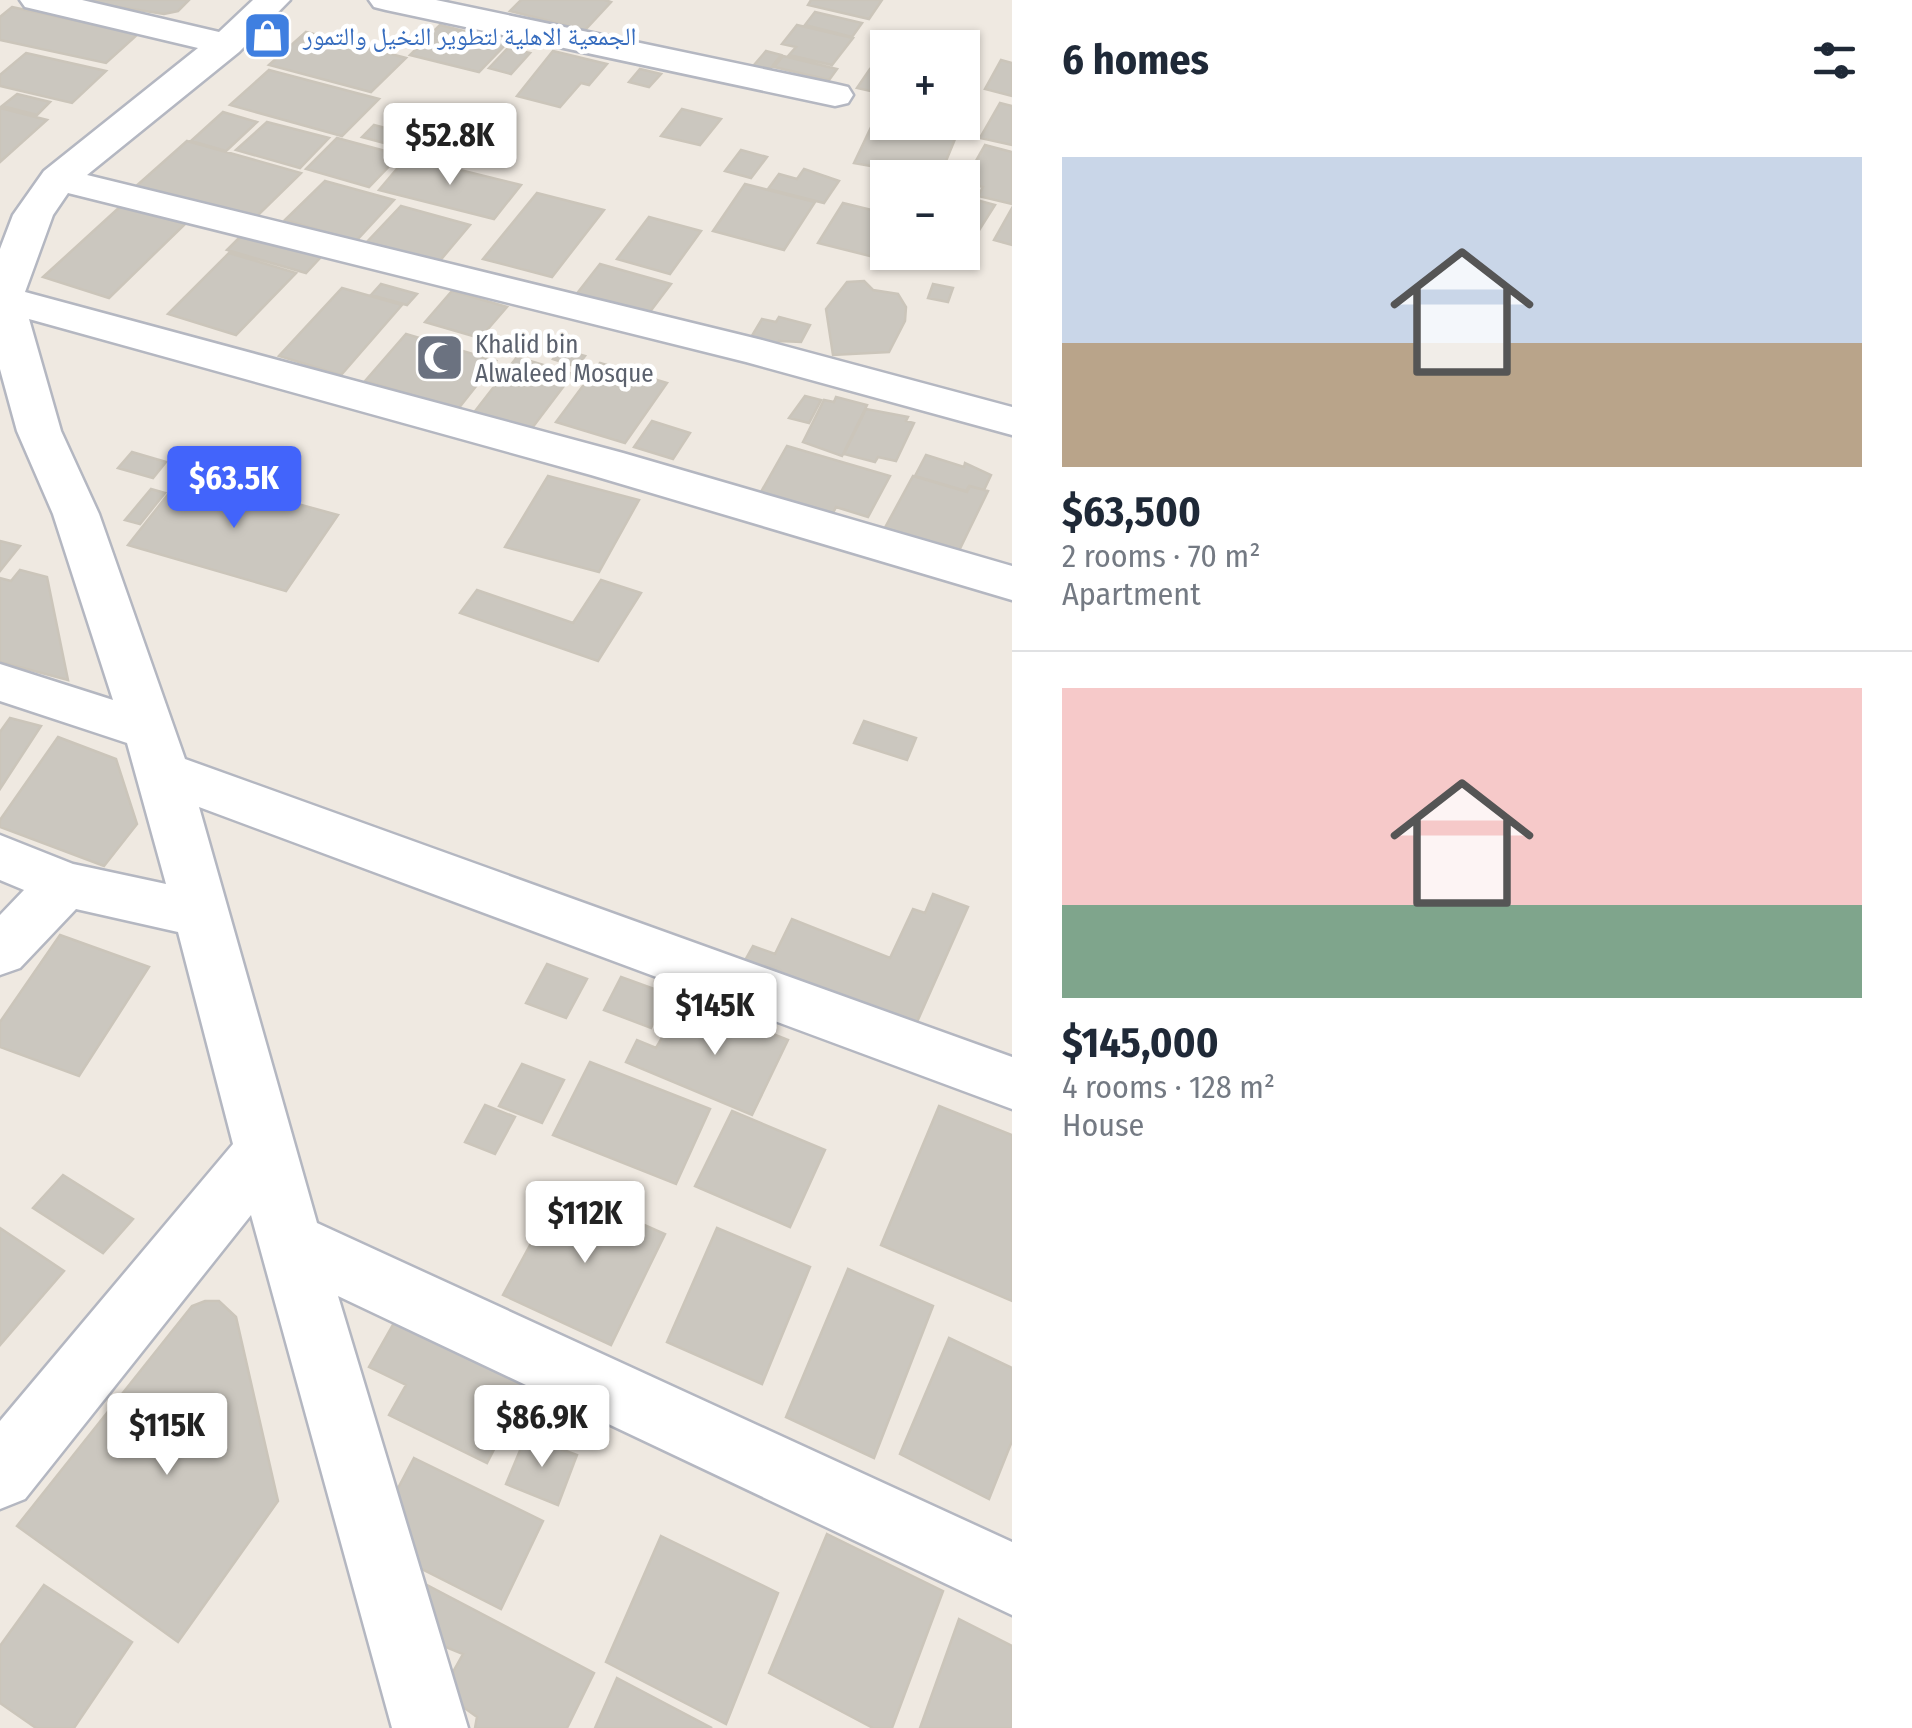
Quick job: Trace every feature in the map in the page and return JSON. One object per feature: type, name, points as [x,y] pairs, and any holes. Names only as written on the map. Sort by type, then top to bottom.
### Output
[{"type":"street","points":[[37,0],[226,44]]},
{"type":"street","points":[[274,0],[226,44],[31,200],[2,300],[19,427],[76,514],[155,751],[290,1242],[430,1728]]},
{"type":"street","points":[[386,0],[836,95]]},
{"type":"street","points":[[31,200],[701,338],[1012,421]]},
{"type":"street","points":[[2,300],[607,464],[1012,583]]},
{"type":"street","points":[[0,682],[155,751],[1012,1083]]},
{"type":"street","points":[[0,857],[65,884],[203,915]]},
{"type":"street","points":[[0,952],[65,884]]},
{"type":"street","points":[[0,1475],[266,1150]]},
{"type":"street","points":[[290,1242],[1012,1579]]},
{"type":"building","points":[[74,0],[189,0],[178,11],[164,14]]},
{"type":"building","points":[[521,0],[611,2],[585,30],[510,11]]},
{"type":"building","points":[[811,0],[882,0],[869,19],[808,5]]},
{"type":"building","points":[[12,7],[138,34],[106,63],[0,40],[0,17]]},
{"type":"building","points":[[815,12],[862,23],[852,37],[805,25]]},
{"type":"building","points":[[440,25],[508,42],[479,72],[410,55]]},
{"type":"building","points":[[797,25],[853,38],[832,65],[789,55],[796,47],[782,44]]},
{"type":"building","points":[[306,32],[406,58],[371,92],[269,65]]},
{"type":"building","points":[[508,48],[530,53],[511,74],[489,68]]},
{"type":"building","points":[[553,51],[607,64],[589,85],[581,83],[560,107],[517,96]]},
{"type":"building","points":[[766,51],[781,55],[770,69],[754,65]]},
{"type":"building","points":[[26,53],[106,71],[72,103],[0,86],[0,75]]},
{"type":"building","points":[[783,56],[837,69],[829,80],[774,67]]},
{"type":"building","points":[[1001,60],[1012,63],[1012,96],[985,89]]},
{"type":"building","points":[[640,69],[661,74],[649,87],[629,82]]},
{"type":"building","points":[[870,69],[870,91],[857,88]]},
{"type":"building","points":[[269,70],[379,99],[342,136],[230,105]]},
{"type":"building","points":[[17,94],[50,102],[37,115],[2,106]]},
{"type":"building","points":[[1000,103],[1012,106],[1012,145],[980,138]]},
{"type":"building","points":[[0,108],[47,120],[0,162]]},
{"type":"building","points":[[682,109],[721,119],[700,145],[661,136]]},
{"type":"building","points":[[223,112],[257,122],[226,151],[191,141]]},
{"type":"building","points":[[267,122],[329,138],[300,168],[236,150]]},
{"type":"building","points":[[374,125],[404,133],[392,145],[362,137]]},
{"type":"building","points":[[870,129],[870,140],[955,140],[946,160],[870,160],[870,166],[854,163]]},
{"type":"building","points":[[337,138],[400,155],[369,187],[306,169]]},
{"type":"building","points":[[187,141],[301,173],[251,222],[134,188]]},
{"type":"building","points":[[985,145],[1012,152],[1012,204],[980,196],[983,187],[980,160],[976,160]]},
{"type":"building","points":[[741,150],[767,157],[751,178],[725,171]]},
{"type":"building","points":[[407,157],[521,185],[494,219],[379,190]]},
{"type":"building","points":[[804,169],[839,181],[824,203],[768,189],[779,174],[797,179]]},
{"type":"building","points":[[325,181],[394,200],[356,241],[285,220]]},
{"type":"building","points":[[745,184],[815,202],[784,250],[713,231]]},
{"type":"building","points":[[537,193],[604,210],[552,277],[483,259]]},
{"type":"building","points":[[980,201],[995,205],[980,229]]},
{"type":"building","points":[[843,203],[870,210],[870,256],[818,243]]},
{"type":"building","points":[[122,205],[185,224],[109,298],[43,277]]},
{"type":"building","points":[[401,206],[470,225],[438,263],[367,242]]},
{"type":"building","points":[[1012,208],[1012,245],[994,240]]},
{"type":"building","points":[[649,217],[701,231],[670,274],[617,259]]},
{"type":"building","points":[[243,234],[321,257],[306,273],[227,250]]},
{"type":"building","points":[[229,253],[296,273],[236,335],[168,314]]},
{"type":"building","points":[[600,264],[671,284],[646,317],[575,296]]},
{"type":"building","points":[[864,281],[873,290],[898,294],[906,307],[905,321],[889,352],[833,355],[826,309],[847,282]]},
{"type":"building","points":[[381,284],[417,294],[407,305],[371,295]]},
{"type":"building","points":[[933,284],[953,288],[948,302],[928,298]]},
{"type":"building","points":[[342,288],[402,305],[341,375],[279,356]]},
{"type":"building","points":[[452,291],[507,307],[480,338],[425,322]]},
{"type":"building","points":[[779,317],[810,325],[801,342],[779,341],[776,346],[750,339],[762,319],[776,322]]},
{"type":"building","points":[[406,334],[496,361],[458,409],[365,381]]},
{"type":"building","points":[[560,349],[585,356],[577,367],[553,359]]},
{"type":"building","points":[[517,357],[573,374],[529,432],[472,415]]},
{"type":"building","points":[[600,363],[667,383],[625,443],[556,422]]},
{"type":"building","points":[[805,396],[821,400],[809,423],[789,418]]},
{"type":"building","points":[[836,397],[867,405],[842,456],[803,442],[824,400],[834,402]]},
{"type":"building","points":[[866,409],[908,417],[906,421],[914,423],[896,461],[878,457],[875,462],[844,454]]},
{"type":"building","points":[[652,421],[690,433],[673,459],[634,447]]},
{"type":"building","points":[[787,446],[890,476],[868,517],[836,507],[829,521],[757,499]]},
{"type":"building","points":[[132,452],[166,462],[153,478],[118,468]]},
{"type":"building","points":[[926,455],[964,467],[965,463],[991,475],[984,490],[969,486],[966,491],[915,476]]},
{"type":"building","points":[[185,473],[338,515],[286,591],[128,545]]},
{"type":"building","points":[[548,476],[639,500],[599,572],[505,547]]},
{"type":"building","points":[[913,476],[967,492],[970,486],[988,491],[955,559],[881,535]]},
{"type":"building","points":[[151,489],[165,493],[140,524],[125,520]]},
{"type":"building","points":[[0,541],[20,546],[0,571]]},
{"type":"building","points":[[20,570],[47,577],[68,680],[0,662],[0,578],[11,581]]},
{"type":"building","points":[[601,580],[641,593],[598,661],[460,613],[477,590],[573,623]]},
{"type":"building","points":[[10,718],[41,726],[0,789],[0,732]]},
{"type":"building","points":[[864,721],[916,738],[907,760],[854,743]]},
{"type":"building","points":[[58,737],[116,759],[137,824],[104,866],[0,827],[0,820]]},
{"type":"building","points":[[933,894],[968,907],[913,1031],[743,964],[753,946],[775,954],[792,919],[890,958],[913,909],[925,913]]},
{"type":"building","points":[[60,935],[149,967],[79,1076],[0,1047],[0,1022]]},
{"type":"building","points":[[547,964],[587,979],[566,1018],[526,1003]]},
{"type":"building","points":[[621,977],[668,994],[651,1028],[604,1010]]},
{"type":"building","points":[[696,1003],[788,1040],[752,1115],[626,1062],[637,1040],[656,1048],[667,1029],[680,1034]]},
{"type":"building","points":[[590,1062],[710,1109],[676,1184],[553,1135]]},
{"type":"building","points":[[522,1064],[564,1080],[542,1123],[499,1106]]},
{"type":"building","points":[[485,1105],[515,1117],[495,1154],[465,1142]]},
{"type":"building","points":[[939,1106],[1012,1135],[1012,1301],[881,1245]]},
{"type":"building","points":[[732,1111],[825,1150],[790,1227],[695,1186]]},
{"type":"building","points":[[63,1175],[133,1219],[103,1253],[33,1208]]},
{"type":"building","points":[[561,1188],[665,1234],[611,1345],[503,1295]]},
{"type":"building","points":[[0,1228],[64,1271],[0,1345]]},
{"type":"building","points":[[717,1228],[810,1267],[762,1384],[667,1342]]},
{"type":"building","points":[[848,1269],[933,1306],[874,1458],[786,1417]]},
{"type":"building","points":[[219,1301],[236,1317],[278,1501],[178,1642],[17,1526],[192,1306]]},
{"type":"building","points":[[394,1323],[433,1342],[440,1330],[533,1373],[487,1463],[389,1415],[406,1385],[369,1367]]},
{"type":"building","points":[[949,1338],[1012,1368],[1012,1441],[989,1499],[900,1454]]},
{"type":"building","points":[[526,1436],[577,1455],[558,1505],[506,1484]]},
{"type":"building","points":[[414,1458],[543,1521],[501,1609],[412,1564],[386,1511]]},
{"type":"building","points":[[827,1534],[943,1591],[892,1728],[873,1728],[769,1673]]},
{"type":"building","points":[[661,1536],[778,1593],[726,1724],[606,1662]]},
{"type":"building","points":[[44,1585],[132,1642],[74,1728],[36,1728],[0,1703],[0,1646]]},
{"type":"building","points":[[427,1585],[594,1673],[567,1728],[475,1728],[477,1717],[452,1699],[454,1670],[463,1654],[436,1643],[421,1596]]},
{"type":"building","points":[[959,1619],[1012,1646],[1012,1728],[920,1728]]},
{"type":"building","points":[[617,1678],[712,1728],[595,1728]]},
{"type":"place","name":"الجمعية الاهلية لتطوير النخيل والتمور","points":[[268,36]]},
{"type":"place","name":"Khalid bin Alwaleed Mosque","points":[[440,358]]}]
